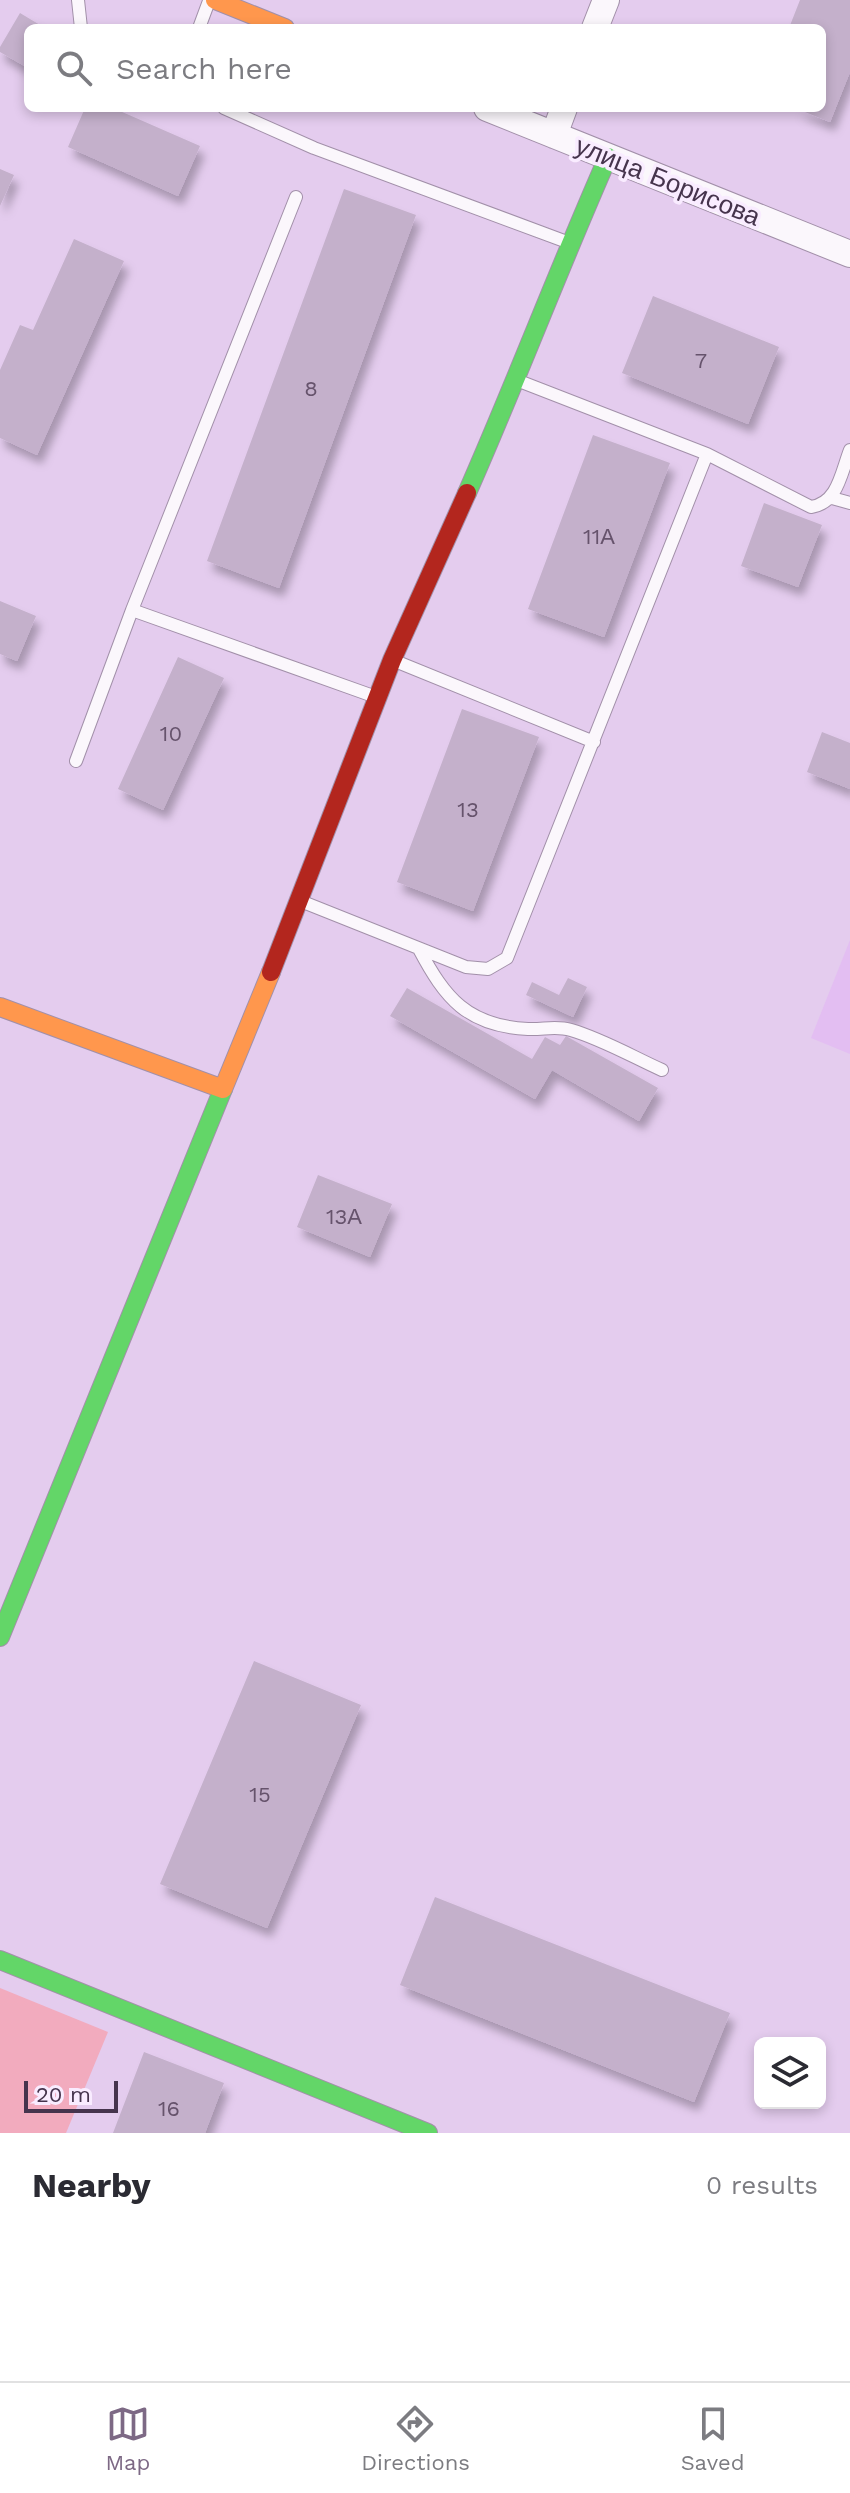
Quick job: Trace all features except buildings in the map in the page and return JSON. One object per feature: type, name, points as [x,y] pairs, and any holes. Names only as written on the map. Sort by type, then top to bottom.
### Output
[{"type":"street","points":[[212,0],[275,24]]},
{"type":"street","points":[[597,24],[606,0]]},
{"type":"street","name":"улица Борисова","points":[[497,112],[850,254]]},
{"type":"street","points":[[554,135],[563,112]]},
{"type":"street","points":[[0,1637],[300,901],[392,660],[517,380],[570,243],[608,157]]},
{"type":"street","points":[[0,1007],[223,1089]]},
{"type":"street","points":[[0,1960],[428,2133]]},
{"type":"lane","points":[[78,0],[81,24]]},
{"type":"lane","points":[[201,24],[212,0]]},
{"type":"lane","points":[[233,112],[314,148],[570,243]]},
{"type":"lane","points":[[76,761],[132,610],[296,197]]},
{"type":"lane","points":[[517,380],[707,454],[811,507],[823,505],[832,498],[850,450]]},
{"type":"lane","points":[[300,901],[477,970],[499,965],[507,958],[707,454]]},
{"type":"lane","points":[[832,498],[850,503]]},
{"type":"lane","points":[[132,610],[379,698]]},
{"type":"lane","points":[[392,660],[594,742]]},
{"type":"lane","points":[[419,949],[439,986],[463,1009],[482,1019],[504,1026],[531,1029],[553,1026],[573,1030],[662,1070]]},
{"type":"shaded area","points":[[850,940],[850,1054],[811,1038]]},
{"type":"shaded area","points":[[0,1988],[108,2032],[66,2133],[0,2133]]},
{"type":"traffic: fast","points":[[467,493],[608,157]]},
{"type":"traffic: fast","points":[[0,1637],[223,1089]]},
{"type":"traffic: fast","points":[[0,1960],[428,2133]]},
{"type":"traffic: slow","points":[[215,0],[275,24]]},
{"type":"traffic: slow","points":[[0,1007],[223,1089],[271,972]]},
{"type":"traffic: jam","points":[[271,972],[392,660],[467,493]]}]
